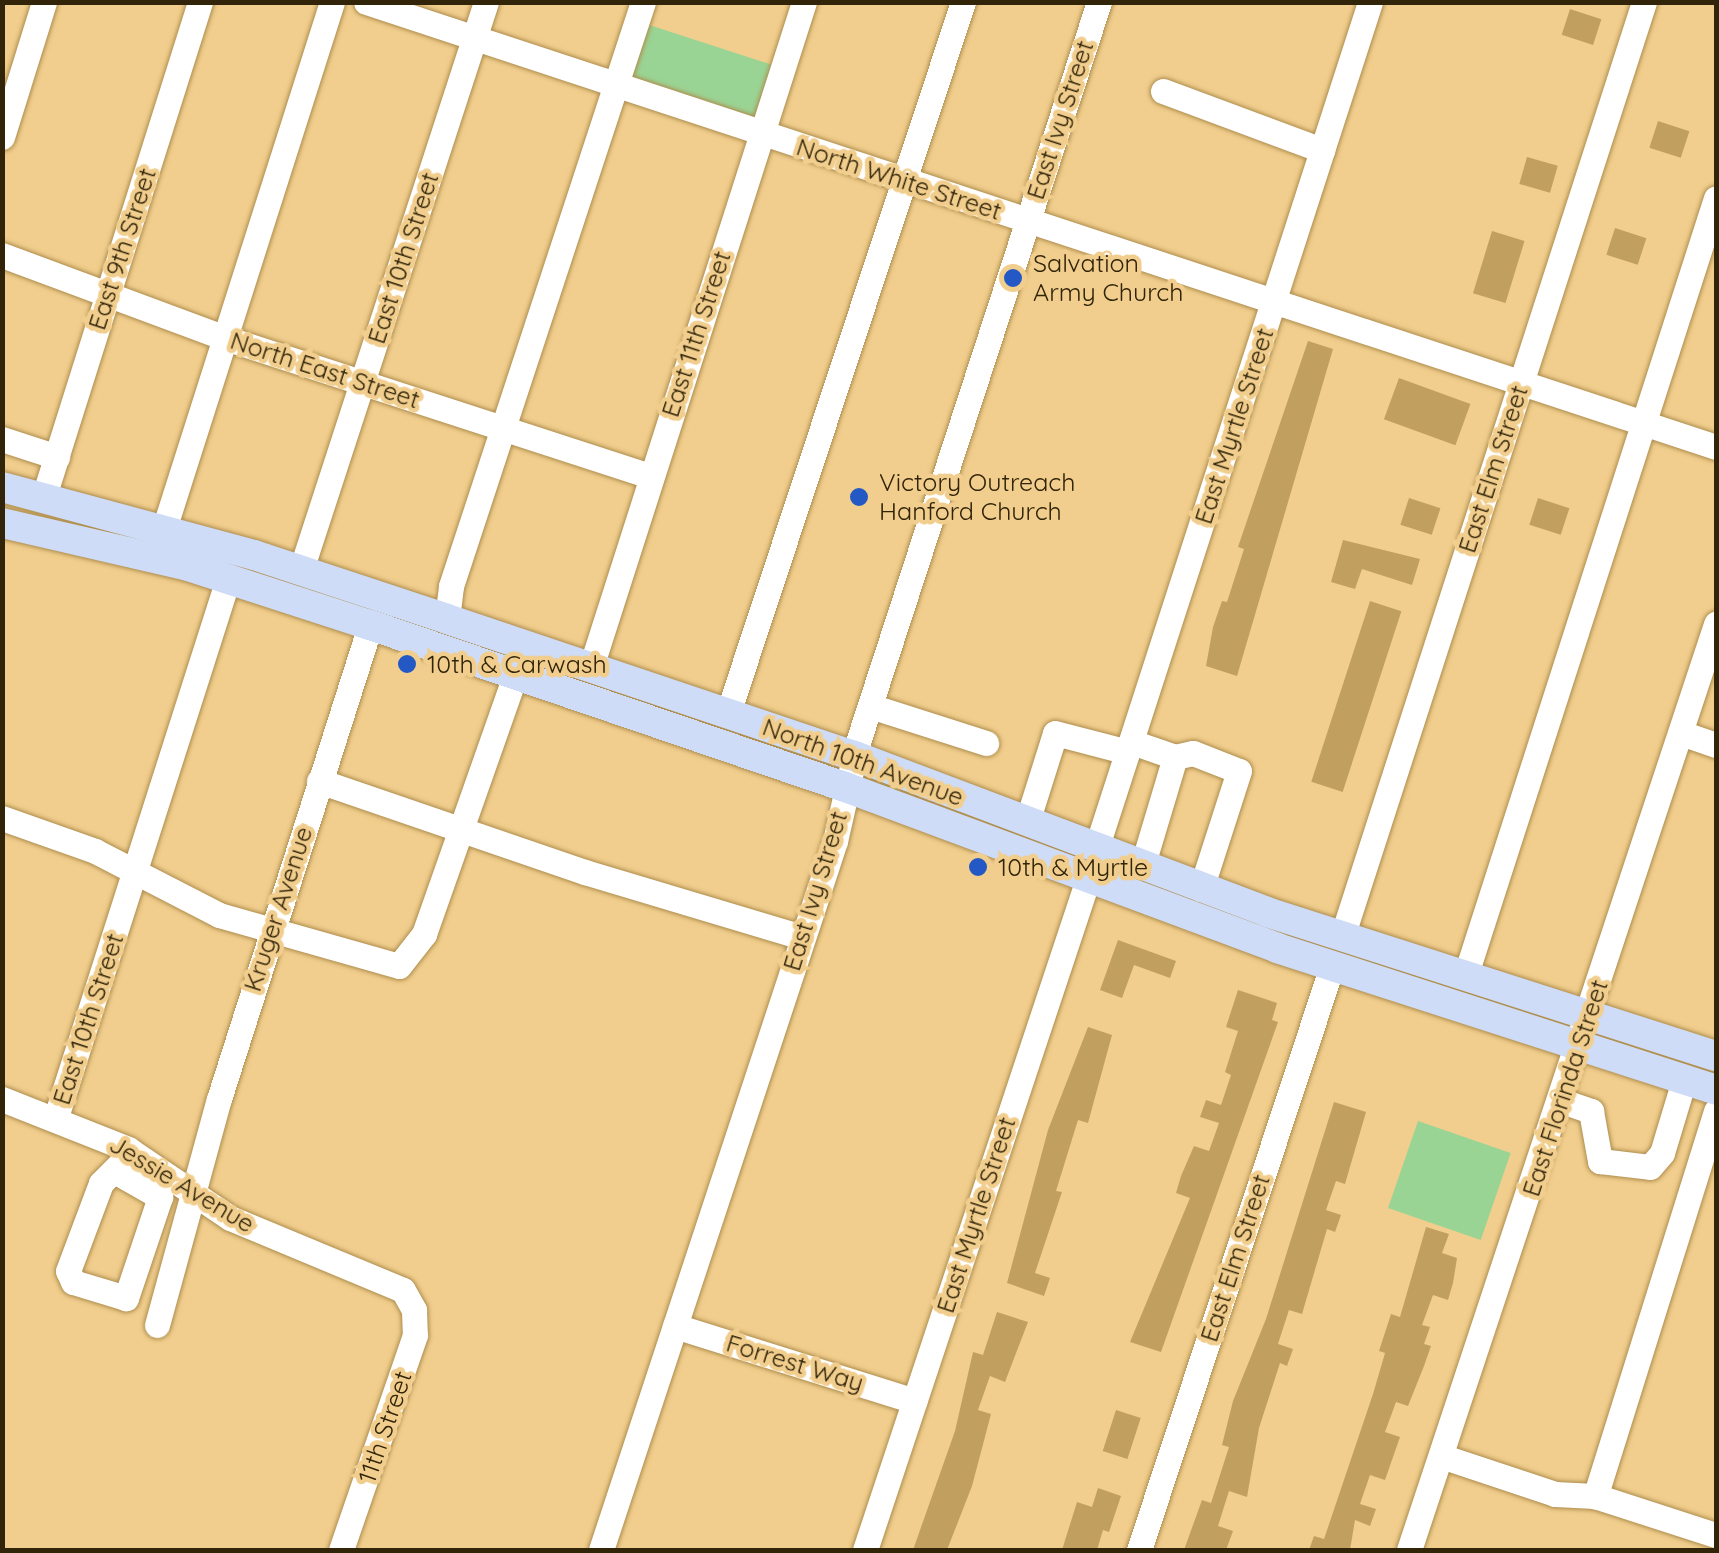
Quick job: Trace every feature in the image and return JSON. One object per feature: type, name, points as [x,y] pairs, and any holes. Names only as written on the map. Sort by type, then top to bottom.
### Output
[{"type":"main road","name":"North 10th Avenue","points":[[2,488],[164,529],[448,618],[855,756],[1267,912],[1716,1056]]},
{"type":"main road","name":"North 10th Avenue","points":[[2,523],[138,553],[370,624],[845,787],[1088,880],[1332,966],[1716,1090]]},
{"type":"main road","points":[[138,553],[200,556],[279,578],[301,570]]},
{"type":"main road","points":[[370,624],[394,618],[466,640],[507,639]]},
{"type":"main road","points":[[962,831],[1007,835],[1071,857],[1096,849]]},
{"type":"main road","points":[[1088,880],[1108,872],[1198,905],[1267,912]]},
{"type":"street","points":[[2,137],[44,2]]},
{"type":"street","name":"East 9th Street","points":[[44,496],[200,2]]},
{"type":"street","points":[[164,529],[222,336],[332,2]]},
{"type":"street","name":"North White Street","points":[[366,2],[1716,448]]},
{"type":"street","name":"East 10th Street","points":[[301,570],[486,2]]},
{"type":"street","points":[[448,618],[450,586],[505,429],[642,2]]},
{"type":"street","name":"East 11th Street","points":[[591,668],[804,2]]},
{"type":"street","points":[[728,714],[963,2]]},
{"type":"street","name":"East Ivy Street","points":[[601,1550],[802,937],[870,706],[1098,2]]},
{"type":"street","name":"East Myrtle Street","points":[[1096,849],[1370,2]]},
{"type":"street","name":"East Elm Street","points":[[1342,937],[1644,2]]},
{"type":"street","points":[[1163,92],[1322,150]]},
{"type":"street","points":[[1466,977],[1716,198]]},
{"type":"street","name":"North East Street","points":[[2,256],[222,336],[650,476]]},
{"type":"street","points":[[2,439],[57,456]]},
{"type":"street","name":"East 10th Street","points":[[56,1117],[228,579]]},
{"type":"street","name":"Kruger Avenue","points":[[157,1325],[270,930],[370,624]]},
{"type":"street","name":"East Florinda Street","points":[[1410,1550],[1580,1046],[1716,624]]},
{"type":"street","points":[[2,818],[135,871],[186,902],[385,966],[404,964],[424,934],[515,675]]},
{"type":"street","points":[[870,706],[986,743]]},
{"type":"street","points":[[1681,732],[1716,744]]},
{"type":"street","points":[[1026,822],[1054,733],[1175,757],[1193,753],[1239,771],[1201,889]]},
{"type":"street","points":[[1142,867],[1175,757]]},
{"type":"street","points":[[319,781],[462,826],[585,872],[802,937]]},
{"type":"street","name":"East Myrtle Street","points":[[865,1550],[1088,880]]},
{"type":"street","name":"East Elm Street","points":[[1139,1550],[1332,966]]},
{"type":"street","points":[[1562,1100],[1592,1112],[1600,1161],[1650,1167],[1662,1153],[1684,1080]]},
{"type":"street","name":"Jessie Avenue","points":[[2,1099],[56,1117],[268,1236],[395,1283],[410,1302]]},
{"type":"street","points":[[1594,1496],[1716,1111]]},
{"type":"street","points":[[133,1163],[160,1196],[126,1298],[72,1282],[68,1271],[101,1183],[133,1163],[173,1164],[206,1146]]},
{"type":"street","name":"11th Street","points":[[341,1550],[408,1362],[415,1335],[410,1302]]},
{"type":"street","name":"Forrest Way","points":[[675,1326],[915,1401]]},
{"type":"street","points":[[1441,1456],[1555,1494],[1594,1496],[1716,1535]]},
{"type":"green space","points":[[637,21],[783,69],[762,134],[616,87]]},
{"type":"green space","points":[[1418,1121],[1511,1153],[1481,1240],[1388,1208]]},
{"type":"building","points":[[1570,9],[1601,19],[1593,45],[1562,35]]},
{"type":"building","points":[[1658,121],[1689,131],[1681,158],[1649,148]]},
{"type":"building","points":[[1527,157],[1558,166],[1550,193],[1519,184]]},
{"type":"building","points":[[1615,228],[1646,238],[1638,265],[1606,255]]},
{"type":"building","points":[[1492,231],[1525,241],[1506,303],[1473,293]]},
{"type":"building","points":[[1308,341],[1333,349],[1237,676],[1206,666],[1213,627],[1222,601],[1227,602],[1244,549],[1238,547]]},
{"type":"building","points":[[1399,378],[1470,404],[1455,445],[1384,419]]},
{"type":"building","points":[[1409,498],[1440,508],[1432,535],[1400,525]]},
{"type":"building","points":[[1538,498],[1569,508],[1561,535],[1529,525]]},
{"type":"building","points":[[1343,540],[1420,559],[1412,585],[1362,569],[1355,589],[1331,582]]},
{"type":"building","points":[[1370,601],[1401,611],[1343,792],[1311,782]]},
{"type":"building","points":[[1118,940],[1176,961],[1170,978],[1134,965],[1122,998],[1100,990]]},
{"type":"building","points":[[1238,990],[1277,1003],[1272,1020],[1278,1022],[1161,1352],[1130,1342],[1190,1198],[1176,1193],[1181,1176],[1194,1146],[1209,1151],[1219,1123],[1200,1117],[1206,1100],[1221,1105],[1231,1075],[1225,1072],[1238,1031],[1226,1027]]},
{"type":"building","points":[[1088,1027],[1112,1035],[1088,1123],[1078,1120],[1056,1191],[1062,1192],[1035,1273],[1050,1278],[1044,1296],[1007,1283],[1048,1130]]},
{"type":"building","points":[[1334,1102],[1366,1112],[1345,1184],[1336,1181],[1326,1210],[1341,1215],[1335,1232],[1327,1229],[1302,1314],[1289,1310],[1278,1344],[1293,1349],[1287,1366],[1280,1363],[1259,1428],[1247,1497],[1229,1491],[1218,1526],[1233,1531],[1226,1550],[1184,1550],[1202,1500],[1211,1503],[1229,1447],[1222,1445],[1233,1401],[1266,1319]]},
{"type":"building","points":[[1426,1227],[1449,1234],[1442,1253],[1457,1258],[1453,1283],[1448,1300],[1433,1295],[1422,1325],[1430,1327],[1424,1344],[1431,1346],[1424,1366],[1408,1406],[1396,1402],[1385,1432],[1400,1437],[1385,1480],[1370,1475],[1360,1504],[1376,1509],[1370,1526],[1355,1520],[1350,1550],[1309,1550],[1314,1536],[1324,1539],[1373,1394],[1385,1353],[1379,1351],[1391,1314],[1400,1317]]},
{"type":"building","points":[[997,1312],[1028,1322],[1005,1382],[990,1376],[978,1410],[991,1414],[972,1486],[947,1550],[913,1550],[955,1431],[973,1352],[983,1355]]},
{"type":"building","points":[[1116,1410],[1141,1418],[1127,1459],[1103,1451]]},
{"type":"building","points":[[1098,1488],[1121,1496],[1109,1532],[1103,1530],[1097,1550],[1062,1550],[1077,1502],[1092,1507]]},
{"type":"place","name":"Salvation Army Church","points":[[1013,278]]},
{"type":"place","name":"Victory Outreach Hanford Church","points":[[859,497]]},
{"type":"place","name":"10th & Carwash","points":[[407,664]]},
{"type":"place","name":"10th & Myrtle","points":[[978,867]]}]
